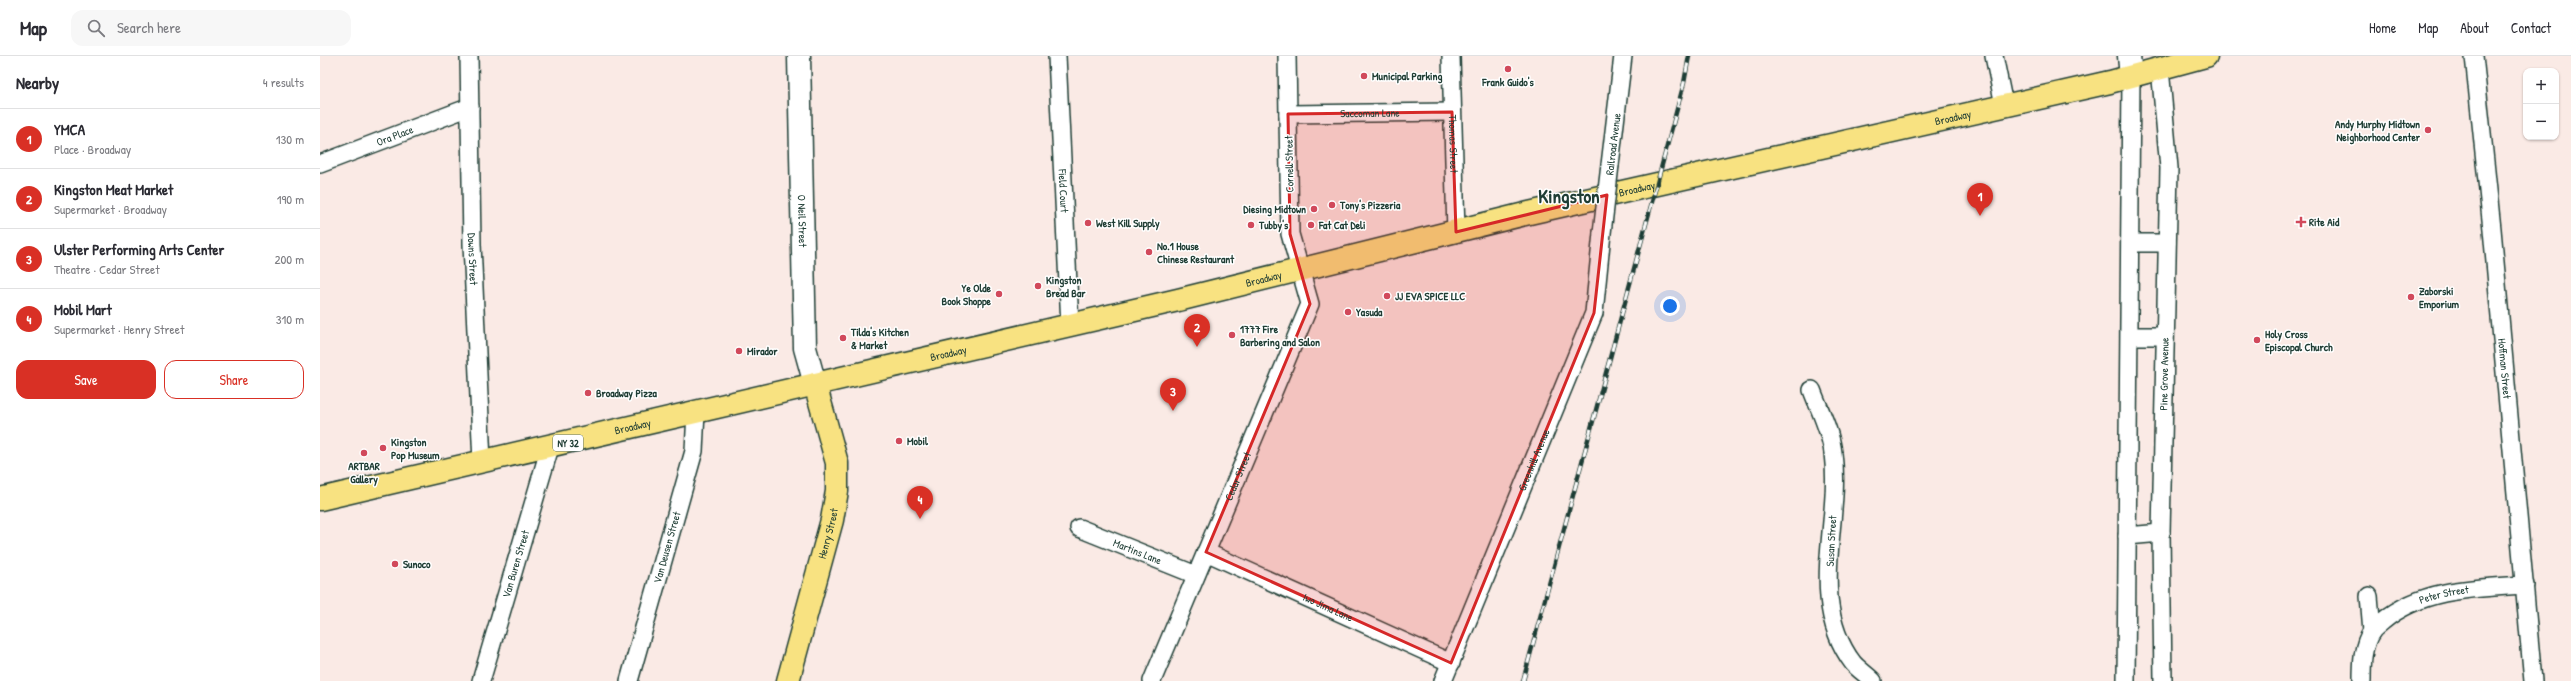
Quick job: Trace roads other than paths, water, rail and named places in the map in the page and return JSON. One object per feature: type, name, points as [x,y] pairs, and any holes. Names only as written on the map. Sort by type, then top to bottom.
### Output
[{"type":"main road","name":"Broadway","points":[[320,499],[550,447],[1070,325],[1456,232],[1536,211],[2004,105],[2130,67],[2206,56]]},
{"type":"main road","name":"Henry Street","points":[[788,681],[832,520],[837,491],[837,463],[815,384]]},
{"type":"street","name":"Downs Street","points":[[469,56],[472,244],[482,462]]},
{"type":"street","name":"O Neil Street","points":[[798,56],[805,348],[815,384]]},
{"type":"street","name":"Field Court","points":[[1057,56],[1070,325]]},
{"type":"street","name":"Cornell Street","points":[[1287,56],[1290,234],[1299,270]]},
{"type":"street","name":"Thomas Street","points":[[1451,56],[1456,232]]},
{"type":"street","name":"Railroad Avenue","points":[[1602,233],[1623,56]]},
{"type":"street","points":[[1994,56],[2004,105]]},
{"type":"street","name":"Hoffman Street","points":[[2474,56],[2533,681]]},
{"type":"street","name":"Pine Grove Avenue","points":[[2160,62],[2169,168],[2161,533],[2163,681]]},
{"type":"street","points":[[2126,681],[2131,242],[2130,67]]},
{"type":"street","name":"Ora Place","points":[[320,164],[470,107]]},
{"type":"street","name":"Saccoman Lane","points":[[1288,114],[1452,112]]},
{"type":"street","name":"Greenkill Avenue","points":[[1443,681],[1594,313],[1602,233]]},
{"type":"street","points":[[2131,242],[2167,243]]},
{"type":"street","name":"Cedar Street","points":[[1152,681],[1310,304],[1299,270]]},
{"type":"street","points":[[2130,336],[2165,336]]},
{"type":"street","name":"Susan Street","points":[[1812,390],[1833,452],[1835,492],[1830,534],[1828,599],[1839,638],[1853,663],[1873,681]]},
{"type":"street","name":"Van Deusen Street","points":[[630,681],[694,452],[696,412]]},
{"type":"street","name":"Van Buren Street","points":[[481,681],[550,447]]},
{"type":"street","name":"Martins Lane","points":[[1079,528],[1196,575]]},
{"type":"street","points":[[2127,536],[2161,533]]},
{"type":"street","name":"Iwo Jima Lane","points":[[1206,552],[1451,663]]},
{"type":"street","name":"Peter Street","points":[[2372,631],[2395,611],[2410,604],[2446,592],[2525,585]]},
{"type":"street","points":[[2362,681],[2364,649],[2372,631],[2369,596]]},
{"type":"railway","points":[[1523,681],[1684,83],[1689,56]]},
{"type":"place","name":"Frank Guido's","points":[[1508,69]]},
{"type":"place","name":"Municipal Parking","points":[[1364,76]]},
{"type":"place","name":"Andy Murphy Midtown Neighborhood Center","points":[[2428,130]]},
{"type":"place","name":"Tony's Pizzeria","points":[[1332,205]]},
{"type":"place","name":"Diesing Midtown","points":[[1314,209]]},
{"type":"place","name":"YMCA","points":[[1980,216]]},
{"type":"place","name":"Rite Aid","points":[[2301,222]]},
{"type":"place","name":"West Kill Supply","points":[[1088,223]]},
{"type":"place","name":"Tubby's","points":[[1251,225]]},
{"type":"place","name":"Fat Cat Deli","points":[[1311,225]]},
{"type":"place","name":"No.1 House Chinese Restaurant","points":[[1149,252]]},
{"type":"place","name":"Kingston Bread Bar","points":[[1038,286]]},
{"type":"place","name":"Ye Olde Book Shoppe","points":[[999,294]]},
{"type":"place","name":"JJ EVA SPICE LLC","points":[[1387,296]]},
{"type":"place","name":"Zaborski Emporium","points":[[2411,297]]},
{"type":"place","name":"Yasuda","points":[[1348,312]]},
{"type":"place","name":"1777 Fire Barbering and Salon","points":[[1232,335]]},
{"type":"place","name":"Tilda's Kitchen & Market","points":[[843,338]]},
{"type":"place","name":"Holy Cross Episcopal Church","points":[[2257,340]]},
{"type":"place","name":"Kingston Meat Market","points":[[1197,347]]},
{"type":"place","name":"Mirador","points":[[739,351]]},
{"type":"place","name":"Broadway Pizza","points":[[588,393]]},
{"type":"place","name":"Ulster Performing Arts Center","points":[[1173,411]]},
{"type":"place","name":"Mobil","points":[[899,441]]},
{"type":"place","name":"Kingston Pop Museum","points":[[383,448]]},
{"type":"place","name":"ARTBAR Gallery","points":[[364,453]]},
{"type":"place","name":"Mobil Mart","points":[[920,519]]},
{"type":"place","name":"Sunoco","points":[[395,564]]},
{"type":"district","name":"Kingston","points":[[1569,196]]}]
